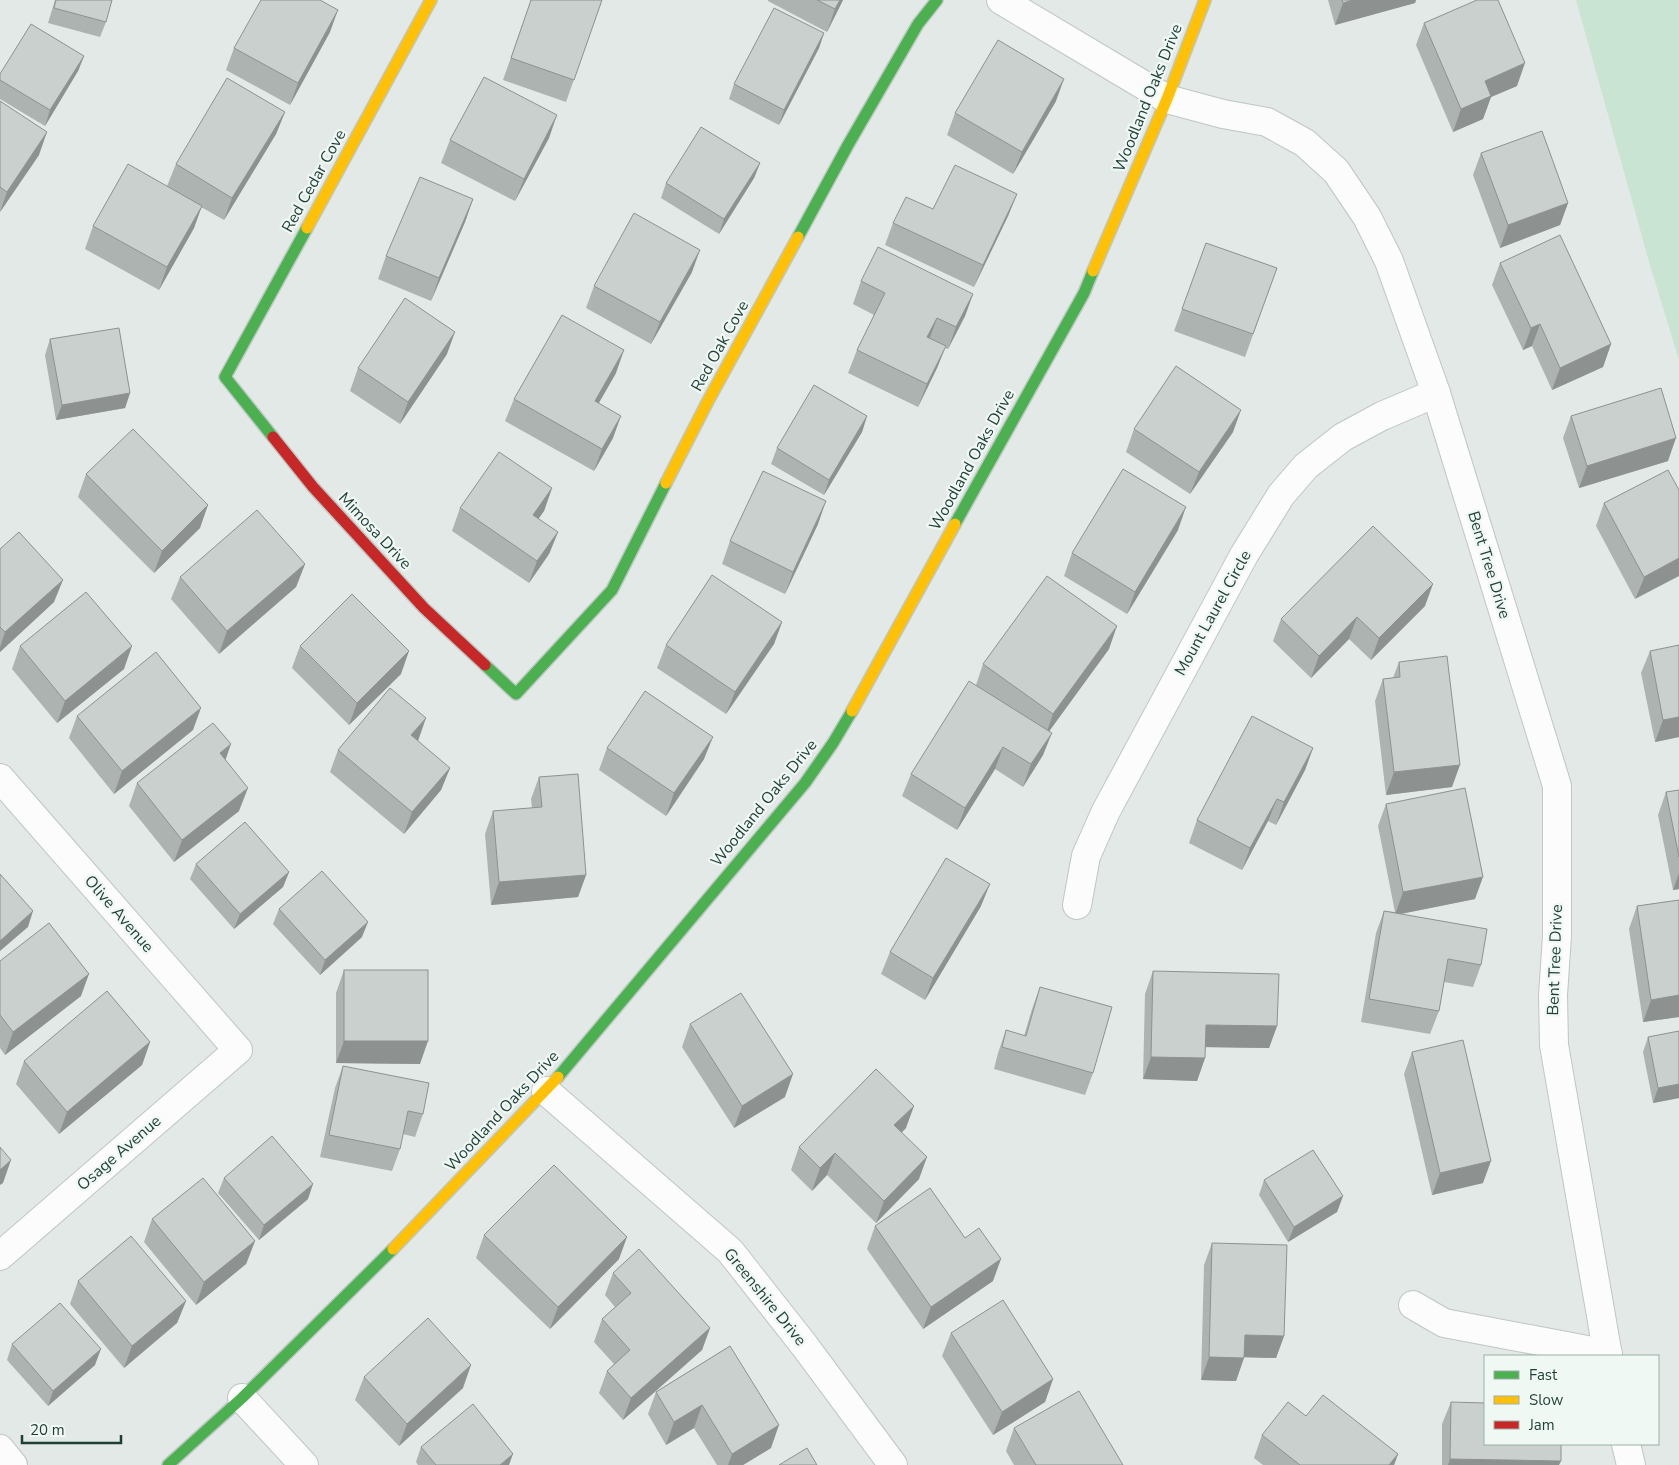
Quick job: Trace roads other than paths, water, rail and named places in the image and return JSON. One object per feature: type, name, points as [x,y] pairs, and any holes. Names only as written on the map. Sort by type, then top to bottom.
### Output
[{"type":"street","name":"Red Cedar Cove","points":[[225,377],[431,0]]},
{"type":"street","name":"Red Oak Cove","points":[[516,694],[612,590],[708,401],[848,145],[918,24],[937,0]]},
{"type":"street","name":"Bent Tree Drive","points":[[1001,0],[1167,99],[1223,114],[1267,122],[1305,143],[1336,171],[1367,217],[1389,261],[1436,393],[1557,786],[1557,936],[1553,995],[1554,1045],[1608,1355]]},
{"type":"street","name":"Woodland Oaks Drive","points":[[168,1465],[242,1398],[405,1238],[546,1091],[805,783],[833,743],[865,688],[1084,293],[1167,99],[1205,0]]},
{"type":"street","name":"Mimosa Drive","points":[[225,377],[313,487],[424,608],[516,694]]},
{"type":"street","name":"Mount Laurel Circle","points":[[1077,905],[1086,856],[1106,811],[1244,555],[1281,495],[1306,466],[1343,437],[1382,416],[1436,393]]},
{"type":"street","name":"Olive Avenue","points":[[0,778],[238,1050]]},
{"type":"street","name":"Osage Avenue","points":[[0,1256],[238,1050]]},
{"type":"street","name":"Greenshire Drive","points":[[546,1091],[730,1251],[804,1345],[892,1465]]},
{"type":"street","points":[[1413,1305],[1444,1322],[1608,1355]]},
{"type":"street","points":[[242,1398],[304,1465]]},
{"type":"street","points":[[1626,1445],[1631,1465]]},
{"type":"street","points":[[0,1449],[14,1465]]}]
